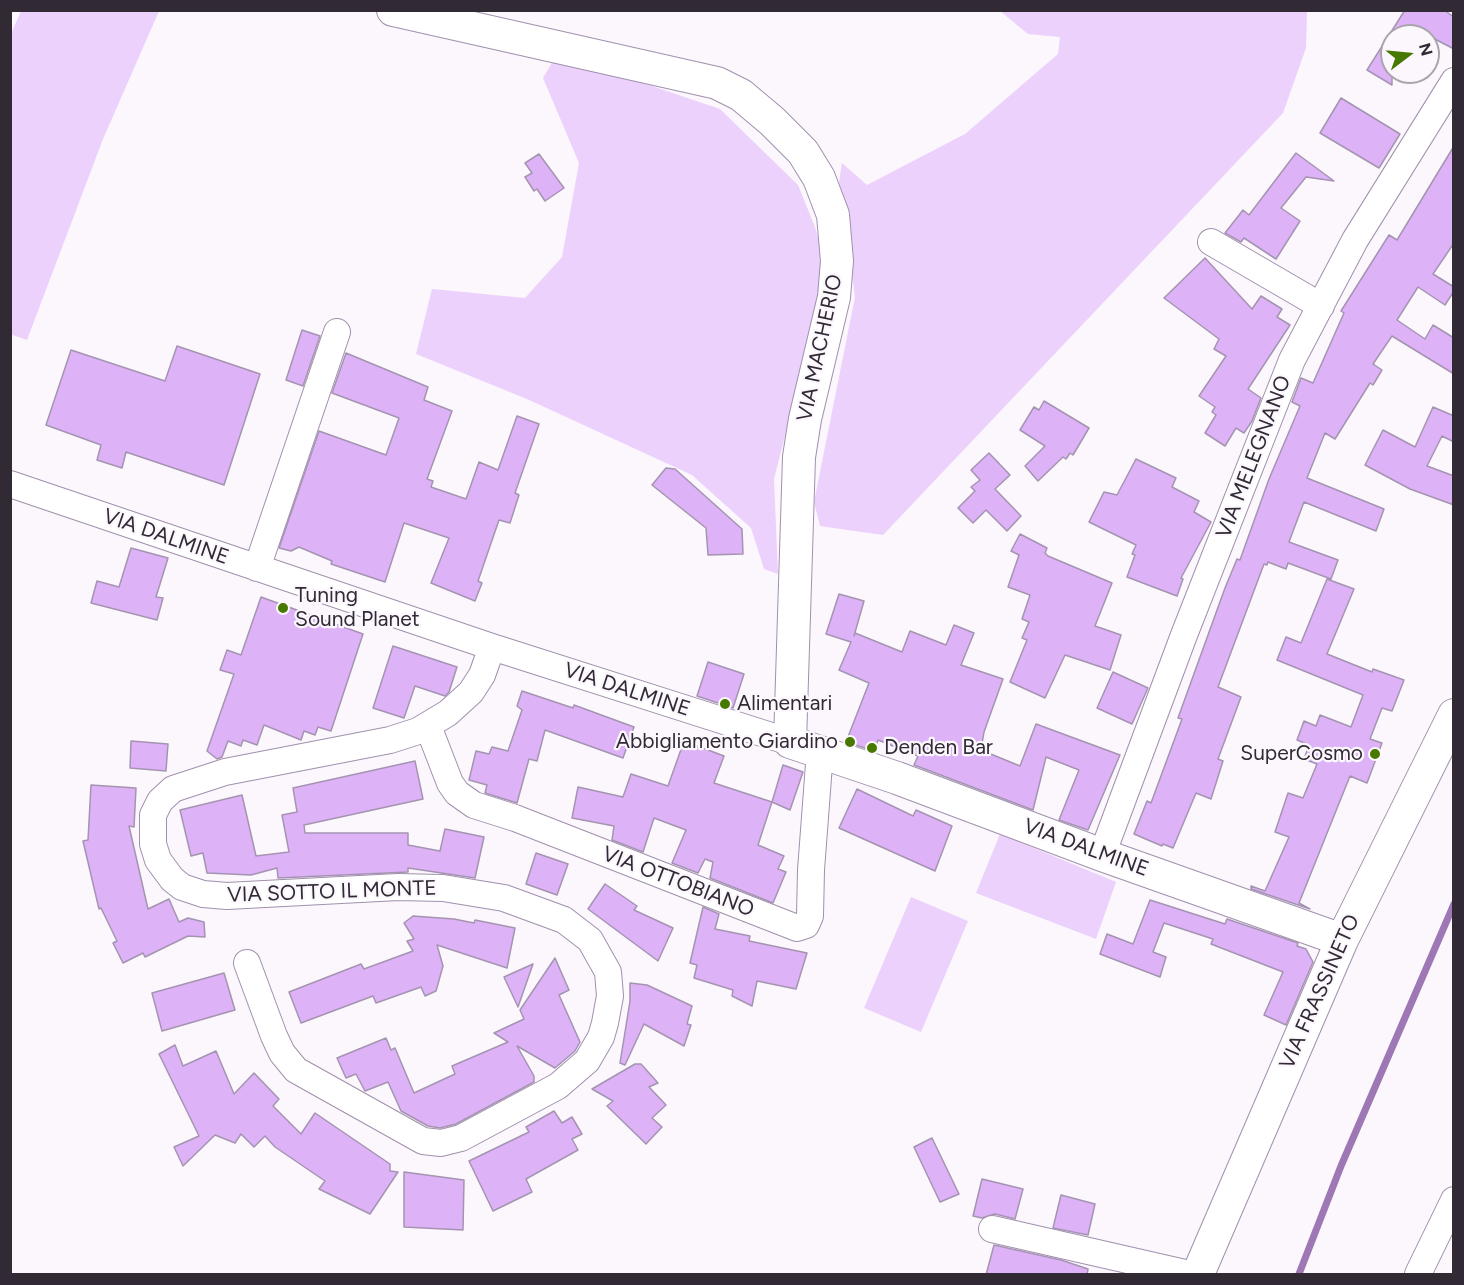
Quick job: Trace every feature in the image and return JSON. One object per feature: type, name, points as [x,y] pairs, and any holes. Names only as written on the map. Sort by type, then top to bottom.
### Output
[{"type":"street","name":"VIA MACHERIO","points":[[393,10],[690,75],[717,83],[751,102],[778,126],[803,152],[819,178],[833,215],[837,273],[831,311],[800,444],[790,742]]},
{"type":"street","name":"VIA MELEGNANO","points":[[1102,855],[1279,390],[1355,240],[1454,81]]},
{"type":"street","points":[[1211,242],[1320,306]]},
{"type":"street","points":[[257,568],[338,332]]},
{"type":"street","name":"VIA DALMINE","points":[[10,484],[492,647],[820,751],[1342,940]]},
{"type":"street","name":"VIA SOTTO IL MONTE","points":[[247,963],[274,1036],[282,1053],[296,1070],[423,1141],[441,1143],[461,1138],[558,1086],[587,1061],[605,1023],[610,996],[608,972],[590,940],[572,925],[554,915],[504,898],[443,888],[215,895],[192,891],[176,883],[158,860],[152,839],[153,814],[160,801],[178,787],[225,772],[390,740],[428,726],[471,692],[482,675],[492,647]]},
{"type":"street","name":"VIA FRASSINETO","points":[[1198,1275],[1342,940],[1454,715]]},
{"type":"street","name":"VIA OTTOBIANO","points":[[428,726],[450,783],[457,793],[474,805],[515,818],[797,928],[806,925],[810,916],[810,870],[820,751]]},
{"type":"street","points":[[1418,1275],[1454,1200]]},
{"type":"street","points":[[992,1229],[1189,1275]]},
{"type":"shaded area","points":[[21,11],[159,11],[103,139],[27,340],[10,334],[10,36]]},
{"type":"shaded area","points":[[1000,11],[1307,11],[1306,48],[1283,113],[883,535],[820,526],[814,502],[855,297],[839,182],[842,163],[867,185],[965,134],[1058,54],[1060,37],[1028,34]]},
{"type":"shaded area","points":[[557,54],[720,109],[798,185],[815,227],[824,261],[819,301],[774,479],[778,574],[764,569],[751,528],[692,475],[527,399],[416,354],[432,289],[525,298],[562,257],[579,163],[543,78]]},
{"type":"shaded area","points":[[1000,834],[1116,882],[1096,939],[976,893]]},
{"type":"shaded area","points":[[911,897],[968,921],[921,1032],[864,1008]]},
{"type":"building","points":[[1405,10],[1444,10],[1454,17],[1454,49],[1440,42],[1440,24],[1396,24]]},
{"type":"building","points":[[1380,49],[1380,78],[1367,70]]},
{"type":"building","points":[[1341,98],[1400,134],[1379,168],[1320,133]]},
{"type":"building","points":[[1454,146],[1454,243],[1433,274],[1454,287],[1454,291],[1445,305],[1418,287],[1397,320],[1425,339],[1433,325],[1454,338],[1454,374],[1392,336],[1373,364],[1382,370],[1373,385],[1370,383],[1335,439],[1325,433],[1307,478],[1384,509],[1376,531],[1304,502],[1289,542],[1338,560],[1331,579],[1288,563],[1286,569],[1268,562],[1267,565],[1264,564],[1218,687],[1241,697],[1218,759],[1223,761],[1211,799],[1196,793],[1173,848],[1163,844],[1162,846],[1134,834],[1147,801],[1151,803],[1182,719],[1178,718],[1225,588],[1237,559],[1240,560],[1269,479],[1300,406],[1292,402],[1301,378],[1313,383],[1344,313],[1341,311],[1389,235],[1397,240]]},
{"type":"building","points":[[1296,153],[1334,181],[1306,177],[1281,208],[1300,221],[1276,259],[1244,238],[1241,242],[1225,233],[1243,210],[1249,215]]},
{"type":"building","points":[[539,154],[564,188],[545,201],[537,189],[534,191],[525,177],[532,173],[525,163]]},
{"type":"building","points":[[1205,258],[1252,309],[1261,296],[1282,309],[1277,317],[1290,325],[1248,389],[1261,398],[1252,421],[1244,433],[1236,428],[1225,446],[1205,433],[1216,415],[1212,412],[1215,407],[1199,396],[1226,356],[1214,349],[1219,339],[1164,298]]},
{"type":"building","points":[[302,330],[320,336],[303,386],[286,380]]},
{"type":"building","points":[[177,346],[260,374],[224,485],[126,452],[122,468],[97,460],[101,445],[46,425],[71,350],[165,381]]},
{"type":"building","points":[[346,353],[428,387],[424,400],[452,411],[427,479],[433,481],[431,487],[466,499],[479,462],[498,470],[517,416],[539,424],[515,493],[519,495],[510,523],[499,520],[478,581],[482,583],[475,601],[431,583],[449,538],[404,523],[385,582],[331,564],[332,561],[299,547],[291,551],[279,548],[319,431],[386,455],[399,418],[332,393]]},
{"type":"building","points":[[1044,401],[1089,428],[1073,455],[1070,453],[1066,459],[1063,457],[1038,481],[1025,466],[1045,446],[1020,430],[1034,407],[1039,410]]},
{"type":"building","points":[[1433,407],[1454,416],[1454,442],[1442,436],[1427,466],[1454,476],[1454,505],[1410,489],[1365,465],[1383,430],[1415,447]]},
{"type":"building","points":[[989,453],[1010,475],[995,489],[1021,516],[1007,531],[986,510],[973,523],[958,508],[975,491],[971,487],[980,480],[971,470]]},
{"type":"building","points":[[1136,459],[1176,478],[1172,487],[1199,501],[1194,512],[1211,522],[1181,578],[1183,579],[1177,596],[1127,577],[1136,545],[1089,522],[1104,492],[1117,495]]},
{"type":"building","points":[[666,468],[675,469],[742,529],[743,554],[708,555],[706,528],[652,485]]},
{"type":"building","points":[[1020,534],[1047,548],[1045,553],[1048,556],[1112,583],[1095,626],[1121,635],[1110,670],[1065,655],[1045,698],[1010,682],[1027,640],[1022,638],[1029,622],[1022,619],[1030,595],[1008,587],[1019,555],[1011,551]]},
{"type":"building","points":[[131,548],[168,558],[156,597],[163,598],[157,620],[91,603],[97,581],[119,587]]},
{"type":"building","points":[[1327,579],[1354,589],[1327,654],[1372,672],[1373,669],[1404,680],[1392,711],[1382,708],[1370,739],[1382,743],[1367,783],[1350,776],[1299,903],[1310,909],[1251,889],[1251,886],[1265,891],[1289,837],[1275,832],[1288,793],[1303,798],[1317,764],[1304,759],[1309,745],[1297,740],[1304,721],[1316,726],[1320,715],[1351,727],[1363,695],[1277,660],[1286,637],[1301,643]]},
{"type":"building","points":[[839,594],[864,601],[854,636],[855,633],[902,652],[910,631],[946,645],[954,625],[974,633],[961,665],[1003,679],[984,732],[981,750],[1020,766],[1036,724],[1120,755],[1088,830],[1059,820],[1079,770],[1046,757],[1033,810],[914,765],[918,756],[878,740],[874,751],[846,742],[869,683],[839,670],[851,642],[826,634]]},
{"type":"building","points":[[261,597],[363,634],[331,731],[318,727],[315,735],[304,731],[301,740],[264,725],[257,745],[243,740],[241,746],[228,741],[222,757],[217,759],[207,751],[234,674],[220,670],[227,650],[241,655]]},
{"type":"building","points":[[393,646],[457,667],[449,692],[445,696],[415,686],[404,718],[373,708]]},
{"type":"building","points":[[708,662],[744,674],[733,708],[697,696]]},
{"type":"building","points":[[1113,672],[1148,688],[1132,724],[1097,708]]},
{"type":"building","points":[[522,691],[573,708],[574,705],[634,727],[623,758],[545,730],[537,761],[529,759],[517,803],[485,793],[487,785],[469,780],[476,751],[489,754],[492,747],[508,751],[522,710],[517,706]]},
{"type":"building","points":[[131,741],[168,744],[166,771],[130,768]]},
{"type":"building","points":[[684,741],[724,756],[714,783],[772,802],[758,845],[784,856],[778,869],[786,872],[773,903],[710,878],[713,862],[705,859],[698,873],[672,863],[686,830],[654,818],[643,852],[612,840],[614,826],[572,818],[578,787],[623,797],[631,774],[668,786]]},
{"type":"building","points":[[415,761],[423,799],[304,825],[305,833],[408,833],[408,845],[440,851],[445,829],[484,837],[475,878],[408,868],[408,872],[278,878],[277,868],[251,875],[207,873],[203,853],[191,856],[180,810],[242,795],[256,856],[289,852],[282,815],[297,812],[293,788]]},
{"type":"building","points":[[783,765],[803,772],[790,810],[772,802]]},
{"type":"building","points":[[91,785],[136,788],[134,827],[129,826],[148,909],[169,899],[179,922],[188,918],[204,922],[205,937],[188,936],[145,957],[143,953],[123,963],[113,943],[117,941],[101,908],[99,909],[83,841],[88,840]]},
{"type":"building","points":[[857,789],[913,816],[916,810],[952,826],[935,871],[839,828]]},
{"type":"building","points":[[536,853],[568,864],[557,895],[526,884]]},
{"type":"building","points":[[605,884],[637,906],[634,910],[673,928],[658,961],[588,909]]},
{"type":"building","points":[[1150,900],[1225,924],[1227,919],[1298,943],[1297,946],[1306,949],[1313,962],[1286,1025],[1264,1015],[1283,972],[1211,944],[1213,939],[1164,923],[1153,952],[1166,957],[1160,977],[1100,954],[1107,934],[1133,944]]},
{"type":"building","points":[[703,907],[719,914],[715,929],[750,936],[749,941],[807,953],[796,989],[757,981],[752,1006],[732,996],[733,990],[694,978],[697,965],[690,963]]},
{"type":"building","points":[[413,916],[474,923],[475,920],[515,928],[507,968],[437,945],[443,966],[436,991],[425,996],[421,987],[376,1003],[373,996],[301,1023],[289,992],[361,964],[364,969],[413,951],[407,941],[414,939],[404,923]]},
{"type":"building","points":[[555,958],[569,990],[559,995],[580,1042],[575,1051],[555,1068],[517,1046],[534,1076],[534,1082],[456,1124],[440,1128],[428,1126],[401,1111],[388,1082],[365,1091],[356,1074],[346,1078],[337,1058],[386,1038],[391,1050],[395,1048],[414,1093],[455,1074],[452,1066],[508,1042],[494,1033],[524,1019],[520,1010]]},
{"type":"building","points":[[533,964],[518,1007],[504,977]]},
{"type":"building","points":[[224,973],[235,1010],[162,1031],[152,993]]},
{"type":"building","points":[[630,983],[647,985],[692,1006],[687,1024],[691,1025],[684,1046],[644,1024],[625,1065],[620,1063],[630,1001]]},
{"type":"building","points":[[175,1045],[183,1066],[216,1051],[234,1094],[254,1073],[279,1099],[273,1106],[301,1134],[315,1113],[390,1164],[390,1171],[398,1172],[370,1214],[319,1189],[325,1181],[275,1147],[265,1136],[254,1147],[241,1134],[235,1143],[215,1135],[183,1166],[174,1147],[199,1136],[159,1054]]},
{"type":"building","points":[[635,1064],[641,1064],[658,1083],[649,1087],[666,1105],[652,1118],[662,1127],[646,1144],[607,1106],[613,1101],[592,1089]]},
{"type":"building","points":[[554,1111],[562,1123],[572,1117],[582,1134],[572,1139],[578,1150],[526,1179],[532,1192],[493,1211],[469,1161],[529,1132],[526,1127]]},
{"type":"building","points":[[932,1138],[959,1194],[940,1202],[914,1147]]},
{"type":"building","points":[[404,1172],[464,1180],[463,1230],[404,1227]]},
{"type":"building","points":[[982,1179],[1023,1189],[1015,1219],[995,1214],[982,1218],[973,1216]]},
{"type":"building","points":[[1061,1195],[1095,1204],[1088,1235],[1053,1228]]},
{"type":"building","points":[[994,1245],[1061,1260],[1088,1269],[1087,1275],[986,1275]]},
{"type":"waterway","points":[[1299,1274],[1341,1166],[1454,904]]},
{"type":"place","name":"Tuning Sound Planet","points":[[283,608]]},
{"type":"place","name":"Alimentari","points":[[725,704]]},
{"type":"place","name":"Abbigliamento Giardino","points":[[850,742]]},
{"type":"place","name":"Denden Bar","points":[[872,748]]},
{"type":"place","name":"SuperCosmo","points":[[1375,754]]}]
